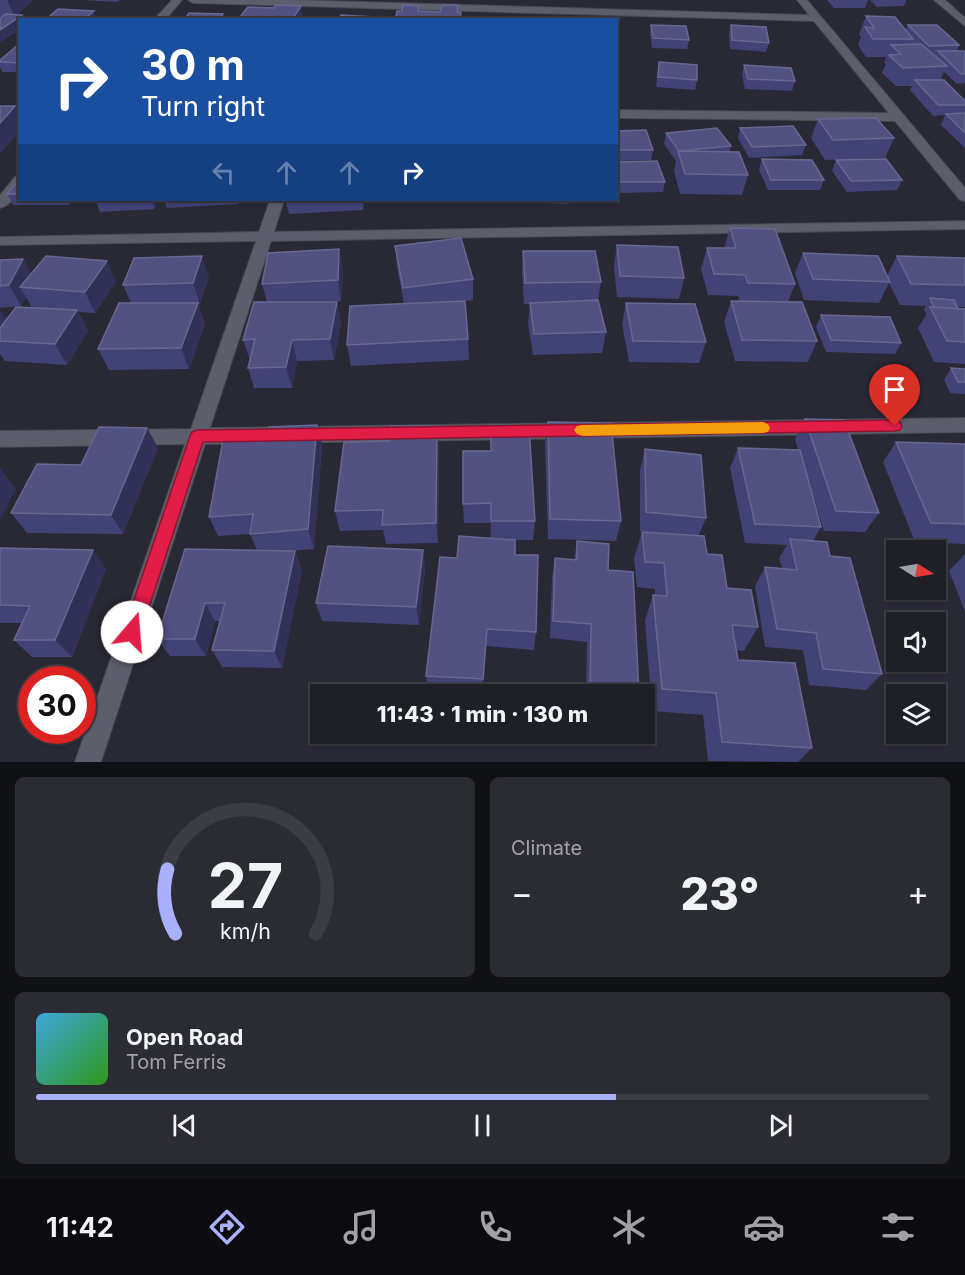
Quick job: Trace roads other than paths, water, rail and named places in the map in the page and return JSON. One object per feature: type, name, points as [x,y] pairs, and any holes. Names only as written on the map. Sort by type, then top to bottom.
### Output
[{"type":"street","points":[[161,18],[177,0]]},
{"type":"street","points":[[193,0],[817,18]]},
{"type":"street","points":[[802,0],[965,197]]},
{"type":"street","points":[[939,0],[965,23]]},
{"type":"street","points":[[618,114],[899,117]]},
{"type":"street","points":[[0,204],[18,182]]},
{"type":"street","points":[[88,762],[277,201]]},
{"type":"street","points":[[0,241],[965,225]]},
{"type":"street","points":[[0,439],[965,425]]}]
